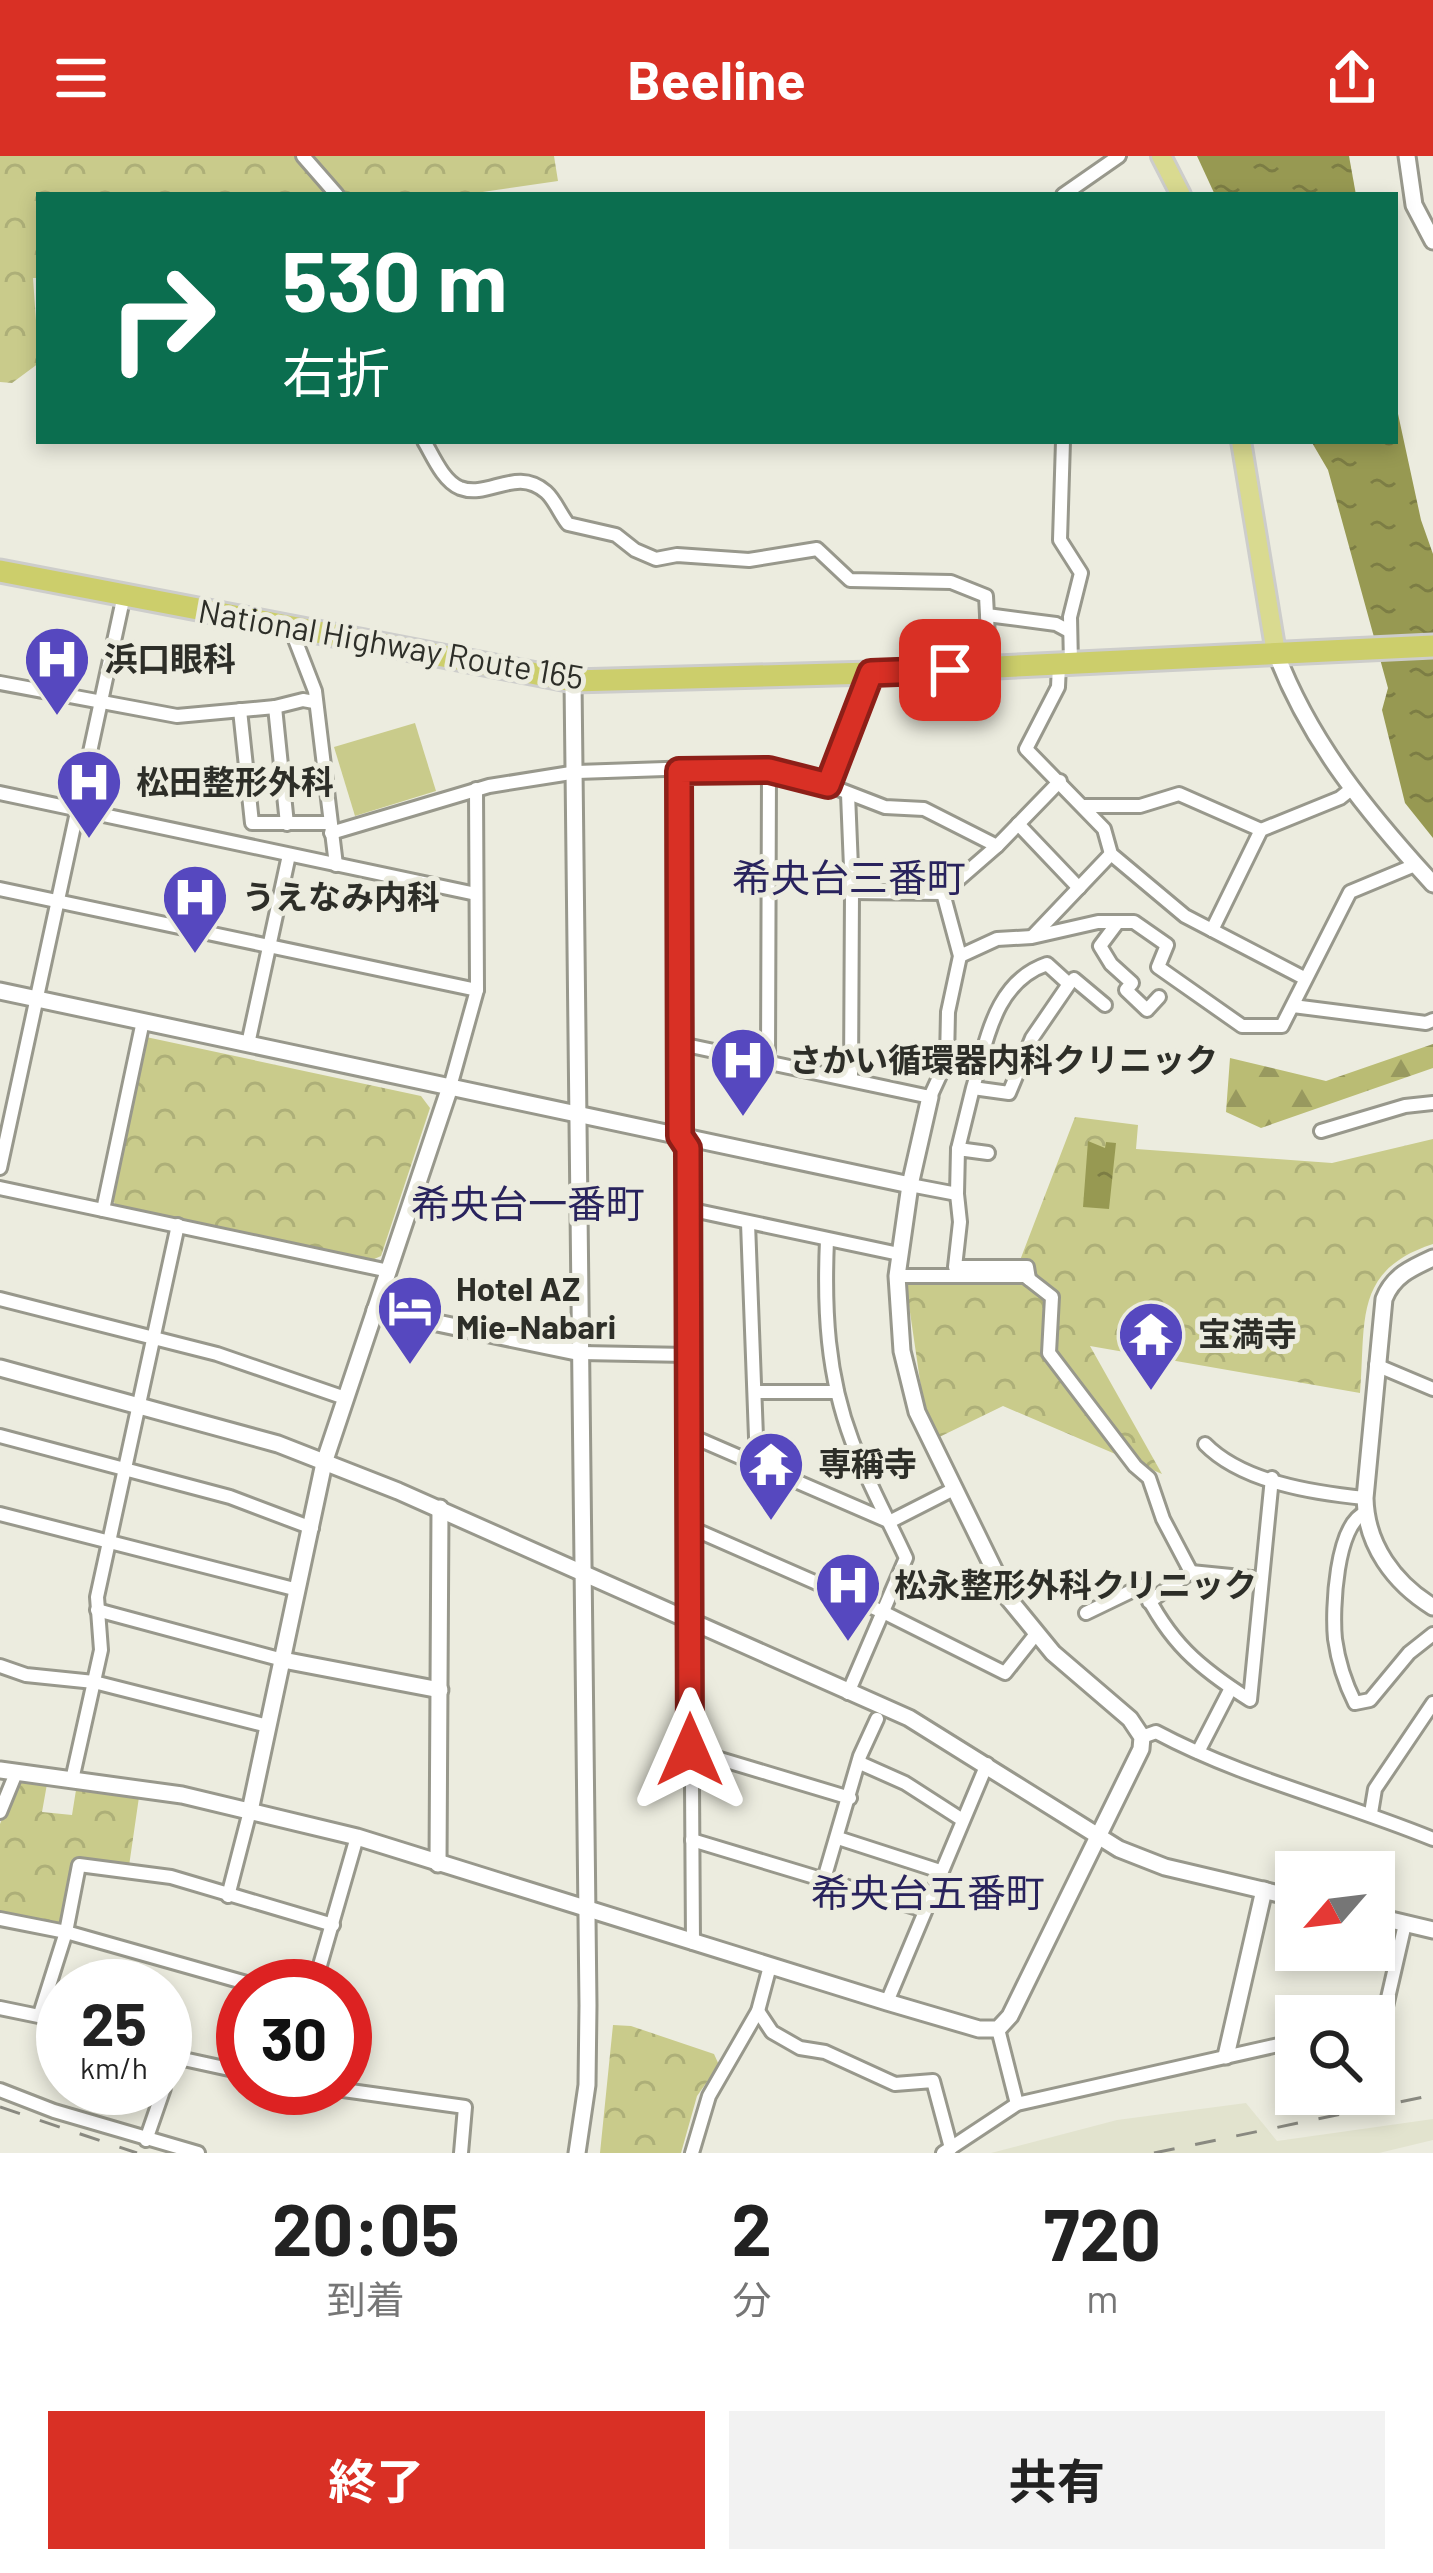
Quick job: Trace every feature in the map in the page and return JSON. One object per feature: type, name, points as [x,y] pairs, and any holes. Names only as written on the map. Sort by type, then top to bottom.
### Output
[{"type":"highway","name":"National Highway Route 165","points":[[0,571],[573,681],[871,673],[1433,646]]},
{"type":"main road","points":[[1161,156],[1179,192]]},
{"type":"main road","points":[[1242,444],[1284,653]]},
{"type":"street","points":[[303,156],[334,192]]},
{"type":"street","points":[[1067,192],[1119,156]]},
{"type":"street","points":[[1407,156],[1414,205],[1433,242]]},
{"type":"street","points":[[426,444],[460,488],[515,480],[533,484],[547,492],[568,524],[616,535],[656,559],[677,555],[749,560],[817,549],[850,580],[951,582],[986,596],[989,668]]},
{"type":"street","points":[[1063,444],[1060,540],[1081,573],[1058,687],[1026,749],[1104,829],[1111,854],[1185,916],[1304,978]]},
{"type":"street","points":[[0,1168],[124,595]]},
{"type":"street","points":[[987,614],[1056,624],[1069,631]]},
{"type":"street","points":[[291,629],[315,691],[336,865]]},
{"type":"street","points":[[1284,653],[1327,756],[1350,790],[1433,884]]},
{"type":"street","points":[[828,785],[871,673]]},
{"type":"street","points":[[573,681],[587,2085],[577,2153]]},
{"type":"street","points":[[0,683],[177,716],[314,702]]},
{"type":"street","points":[[275,707],[287,824]]},
{"type":"street","points":[[240,710],[252,823],[330,828],[476,789],[577,772],[769,770],[828,785],[885,807],[924,809],[997,846]]},
{"type":"street","points":[[768,1060],[769,770]]},
{"type":"street","points":[[679,771],[680,1136],[688,1148],[693,1943]]},
{"type":"street","points":[[852,892],[943,892],[1060,782]]},
{"type":"street","points":[[228,1896],[324,1463],[450,1087],[477,990],[476,789]]},
{"type":"street","points":[[1212,930],[1261,830],[1350,790]]},
{"type":"street","points":[[0,793],[476,894]]},
{"type":"street","points":[[848,794],[851,1078]]},
{"type":"street","points":[[1083,806],[1140,806],[1179,794],[1261,830]]},
{"type":"street","points":[[1018,824],[1079,888]]},
{"type":"street","points":[[1032,937],[1111,854]]},
{"type":"street","points":[[248,1043],[289,855]]},
{"type":"street","points":[[960,956],[997,939],[1032,937],[1098,922],[1134,922],[1166,945],[1158,967],[1242,1025],[1282,1026],[1350,892],[1415,865]]},
{"type":"street","points":[[0,889],[477,990]]},
{"type":"street","points":[[0,1812],[8,1772],[182,1795],[357,1837],[886,2002],[979,2029],[998,2029],[1010,2017],[1141,1750],[1142,1737],[1130,1719],[1070,1670],[1036,1634],[997,1578],[922,1426],[905,1370],[899,1254],[930,1097],[947,1060],[948,1012],[960,956],[943,892]]},
{"type":"street","points":[[1118,922],[1100,946],[1132,983],[1126,990],[1147,1010],[1159,997]]},
{"type":"street","points":[[1029,1279],[1027,1267],[955,1268],[960,1222],[958,1149],[973,1088],[995,1016],[1012,986],[1047,964],[1076,978],[1105,1005]]},
{"type":"street","points":[[973,1088],[1009,1093],[1032,1038],[1076,978]]},
{"type":"street","points":[[0,991],[957,1194]]},
{"type":"street","points":[[1293,1006],[1426,1023],[1433,1020]]},
{"type":"street","points":[[103,1210],[143,1021]]},
{"type":"street","points":[[681,1044],[930,1097]]},
{"type":"street","points":[[0,1092],[15,1095]]},
{"type":"street","points":[[1321,1131],[1433,1102]]},
{"type":"street","points":[[958,1149],[988,1153]]},
{"type":"street","points":[[0,1188],[389,1271]]},
{"type":"street","points":[[688,1209],[899,1254]]},
{"type":"street","points":[[748,1223],[757,1464]]},
{"type":"street","points":[[72,1780],[101,1650],[98,1610],[110,1542],[178,1225]]},
{"type":"street","points":[[826,1240],[826,1319],[837,1392],[859,1460],[906,1558],[848,1693]]},
{"type":"street","points":[[1433,1258],[1404,1272],[1387,1291],[1365,1505],[1377,1548],[1390,1570],[1407,1590],[1433,1607]]},
{"type":"street","points":[[897,1276],[1029,1279],[1052,1297],[1049,1352],[1149,1478],[1163,1519],[1191,1572]]},
{"type":"street","points":[[0,1299],[249,1364],[345,1398]]},
{"type":"street","points":[[375,1310],[581,1353],[688,1355]]},
{"type":"street","points":[[1376,1365],[1433,1389]]},
{"type":"street","points":[[0,1368],[278,1444],[440,1508],[909,1718],[1097,1837],[1165,1867],[1275,1893]]},
{"type":"street","points":[[757,1392],[837,1392]]},
{"type":"street","points":[[689,1435],[889,1522]]},
{"type":"street","points":[[0,1436],[230,1497],[312,1528]]},
{"type":"street","points":[[1204,1444],[1226,1461],[1365,1505]]},
{"type":"street","points":[[1086,1612],[1142,1586],[1180,1649],[1250,1700],[1272,1478]]},
{"type":"street","points":[[889,1522],[952,1490]]},
{"type":"street","points":[[1365,1505],[1346,1533],[1334,1613],[1339,1658],[1355,1703],[1370,1700],[1409,1653],[1433,1634]]},
{"type":"street","points":[[439,1864],[440,1508]]},
{"type":"street","points":[[0,1514],[298,1590]]},
{"type":"street","points":[[689,1527],[883,1612],[1005,1673],[1036,1634]]},
{"type":"street","points":[[1150,1602],[1191,1572],[1261,1579]]},
{"type":"street","points":[[98,1610],[283,1660],[440,1690]]},
{"type":"street","points":[[0,1666],[26,1675],[94,1682],[268,1726]]},
{"type":"street","points":[[1198,1753],[1231,1688]]},
{"type":"street","points":[[1371,1813],[1375,1789],[1433,1702]]},
{"type":"street","points":[[824,1879],[878,1718]]},
{"type":"street","points":[[1142,1737],[1156,1732],[1258,1779],[1371,1813],[1433,1839]]},
{"type":"street","points":[[690,1750],[850,1798]]},
{"type":"street","points":[[860,1763],[905,1783],[961,1819]]},
{"type":"street","points":[[886,2002],[987,1764]]},
{"type":"street","points":[[322,1959],[357,1837]]},
{"type":"street","points":[[838,1838],[940,1871]]},
{"type":"street","points":[[692,1840],[924,1910]]},
{"type":"street","points":[[57,1959],[79,1865],[171,1877],[333,1925]]},
{"type":"street","points":[[1226,2056],[1264,1890]]},
{"type":"street","points":[[0,1919],[66,1932],[216,1974]]},
{"type":"street","points":[[1395,1921],[1433,1930]]},
{"type":"street","points":[[1389,1995],[1405,1924]]},
{"type":"street","points":[[692,2153],[709,2096],[758,2011],[770,1966]]},
{"type":"street","points":[[0,2008],[36,2013]]},
{"type":"street","points":[[758,2011],[772,2032],[800,2048],[825,2052],[895,2084],[933,2080],[947,2150],[1017,2104],[1275,2046]]},
{"type":"street","points":[[998,2029],[1017,2104]]},
{"type":"street","points":[[0,2090],[198,2153]]},
{"type":"street","points":[[372,2094],[465,2107],[461,2153]]},
{"type":"street","points":[[146,2140],[154,2115]]},
{"type":"shaded area","points":[[1246,2103],[1277,2141],[1433,2119],[1433,2140],[1379,2153],[991,2153],[1117,2120]]},
{"type":"green space","points":[[0,156],[554,156],[558,181],[483,192],[36,192],[36,365],[12,383],[0,382]]},
{"type":"green space","points":[[415,723],[436,791],[355,816],[334,747]]},
{"type":"green space","points":[[146,1037],[421,1096],[430,1108],[381,1256],[372,1260],[116,1206],[112,1198]]},
{"type":"green space","points":[[1433,1044],[1433,1068],[1261,1128],[1226,1112],[1230,1058],[1326,1081]]},
{"type":"green space","points":[[1075,1117],[1138,1125],[1136,1149],[1332,1163],[1433,1139],[1433,1244],[1407,1255],[1376,1284],[1365,1321],[1360,1393],[1090,1346],[1162,1474],[1003,1406],[929,1442],[906,1285],[1014,1276]]},
{"type":"green space","points":[[18,1779],[47,1784],[42,1812],[72,1815],[76,1790],[139,1797],[129,1866],[78,1862],[62,1928],[0,1914],[0,1824]]},
{"type":"green space","points":[[613,2025],[631,2026],[714,2054],[719,2065],[697,2096],[681,2153],[600,2153]]},
{"type":"water","points":[[1197,156],[1349,156],[1355,192],[1214,192]]},
{"type":"water","points":[[1398,414],[1433,554],[1433,838],[1405,803],[1382,710],[1388,688],[1328,470],[1313,444],[1398,444]]},
{"type":"water","points":[[1088,1141],[1105,1148],[1106,1142],[1116,1143],[1109,1209],[1083,1207]]},
{"type":"railway","points":[[1154,2153],[1433,2095]]},
{"type":"railway","points":[[0,2107],[137,2153]]},
{"type":"place","name":"浜口眼科","points":[[57,718]]},
{"type":"place","name":"松田整形外科","points":[[89,841]]},
{"type":"place","name":"うえなみ内科","points":[[195,956]]},
{"type":"place","name":"さかい循環器内科クリニック","points":[[743,1119]]},
{"type":"place","name":"Hotel AZ Mie-Nabari","points":[[410,1367]]},
{"type":"place","name":"宝満寺","points":[[1151,1393]]},
{"type":"place","name":"専稱寺","points":[[771,1523]]},
{"type":"place","name":"松永整形外科クリニック","points":[[848,1644]]},
{"type":"district","name":"希央台三番町","points":[[849,878]]},
{"type":"district","name":"希央台一番町","points":[[528,1204]]},
{"type":"district","name":"希央台五番町","points":[[928,1893]]},
{"type":"route","points":[[690,1750],[688,1148],[680,1136],[679,771],[769,770],[828,785],[871,673],[950,670]]}]
